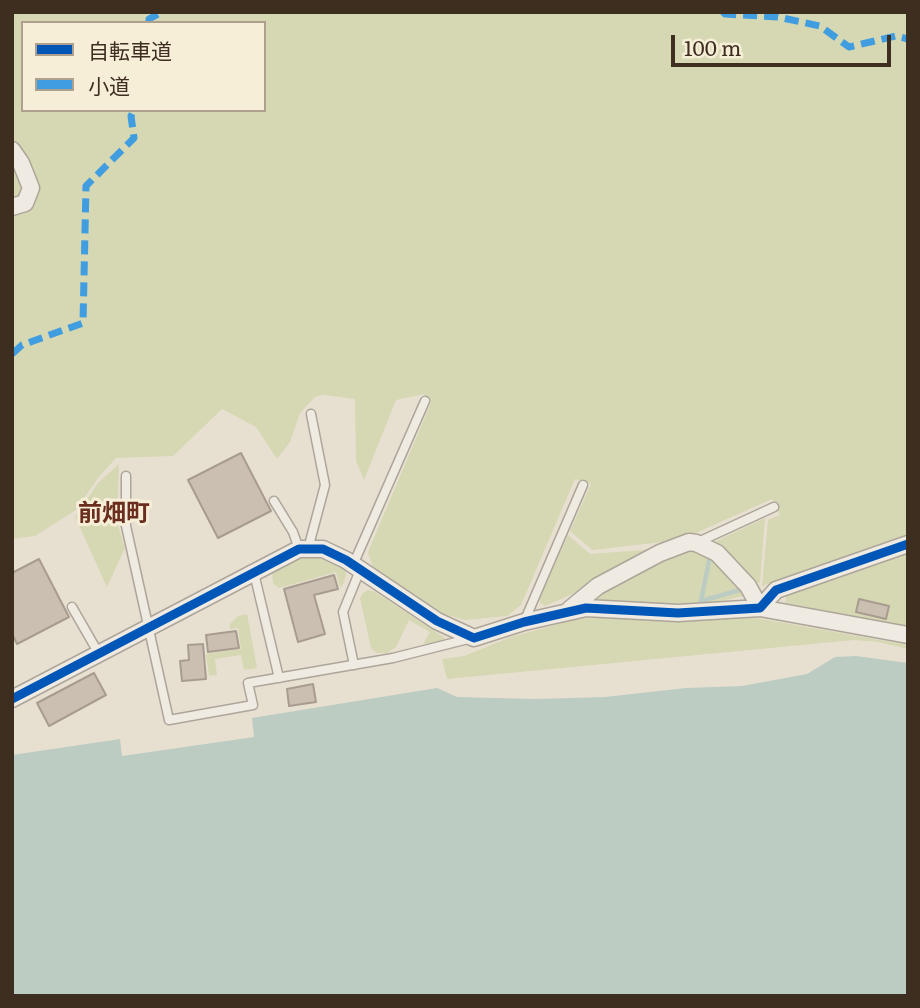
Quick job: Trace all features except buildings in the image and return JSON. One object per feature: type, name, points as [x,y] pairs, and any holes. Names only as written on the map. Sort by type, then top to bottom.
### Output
[{"type":"street","points":[[12,150],[22,163],[31,188],[25,204],[12,206]]},
{"type":"street","points":[[565,612],[598,586],[660,553],[689,542],[717,553],[748,586],[760,608]]},
{"type":"street","points":[[760,608],[776,590],[908,544]]},
{"type":"street","points":[[12,699],[304,549],[323,549],[356,567],[437,621],[474,638],[524,621],[586,608],[678,613],[760,608],[908,635]]},
{"type":"lane","points":[[354,665],[343,612],[356,567],[425,401]]},
{"type":"lane","points":[[304,549],[325,485],[311,414]]},
{"type":"lane","points":[[126,476],[126,526],[169,720],[253,705],[248,683],[393,658],[474,638]]},
{"type":"lane","points":[[524,621],[583,485]]},
{"type":"lane","points":[[274,500],[304,549]]},
{"type":"lane","points":[[696,543],[774,507]]},
{"type":"lane","points":[[254,573],[279,678]]},
{"type":"lane","points":[[72,607],[99,654]]},
{"type":"green space","points":[[12,12],[908,12],[906,535],[762,586],[768,520],[780,515],[772,499],[680,540],[592,550],[570,531],[591,484],[575,479],[521,605],[507,616],[465,620],[441,613],[411,597],[373,568],[368,552],[431,403],[424,394],[396,400],[364,480],[356,461],[355,399],[323,395],[315,397],[300,413],[290,442],[277,459],[256,427],[222,409],[173,456],[116,458],[76,510],[35,536],[12,539]]},
{"type":"green space","points":[[119,464],[117,522],[125,548],[107,587],[75,517],[98,483]]},
{"type":"green space","points":[[765,518],[760,583],[751,581],[710,544]]},
{"type":"green space","points":[[568,535],[590,554],[657,549],[545,606],[540,603],[540,598]]},
{"type":"green space","points":[[701,549],[744,586],[743,596],[701,606],[600,603],[595,598],[599,590],[670,552]]},
{"type":"green space","points":[[908,552],[908,626],[785,603],[787,595]]},
{"type":"green space","points":[[319,557],[344,567],[346,575],[340,588],[336,572],[279,588],[273,583],[272,572],[277,568],[295,559]]},
{"type":"green space","points":[[368,590],[445,638],[441,642],[423,644],[430,632],[409,620],[396,647],[387,653],[377,653],[371,648],[360,598]]},
{"type":"green space","points":[[247,614],[257,668],[244,670],[241,655],[215,659],[217,675],[209,676],[206,654],[241,649],[238,628],[230,629],[230,624],[238,616]]},
{"type":"green space","points":[[605,617],[676,620],[751,617],[908,645],[908,649],[854,640],[447,679],[442,659],[464,656],[511,637],[577,619]]},
{"type":"shaded area","points":[[856,656],[908,663],[908,996],[12,996],[12,755],[120,739],[122,756],[254,737],[252,718],[437,688],[457,697],[605,697],[686,688],[742,686],[807,674],[835,657]]},
{"type":"waterway","points":[[710,556],[701,601],[740,590]]},
{"type":"marked path","points":[[149,21],[162,12]]},
{"type":"marked path","points":[[723,12],[778,17],[820,26],[849,47],[896,36],[908,39]]},
{"type":"marked path","points":[[12,354],[22,345],[83,323],[86,186],[134,138],[131,116],[133,112]]},
{"type":"cycle path","points":[[12,699],[299,549],[323,549],[346,560],[437,621],[474,638],[524,622],[586,608],[678,613],[760,608],[776,590],[908,544]]},
{"type":"district","name":"前畑町","points":[[114,514]]}]
